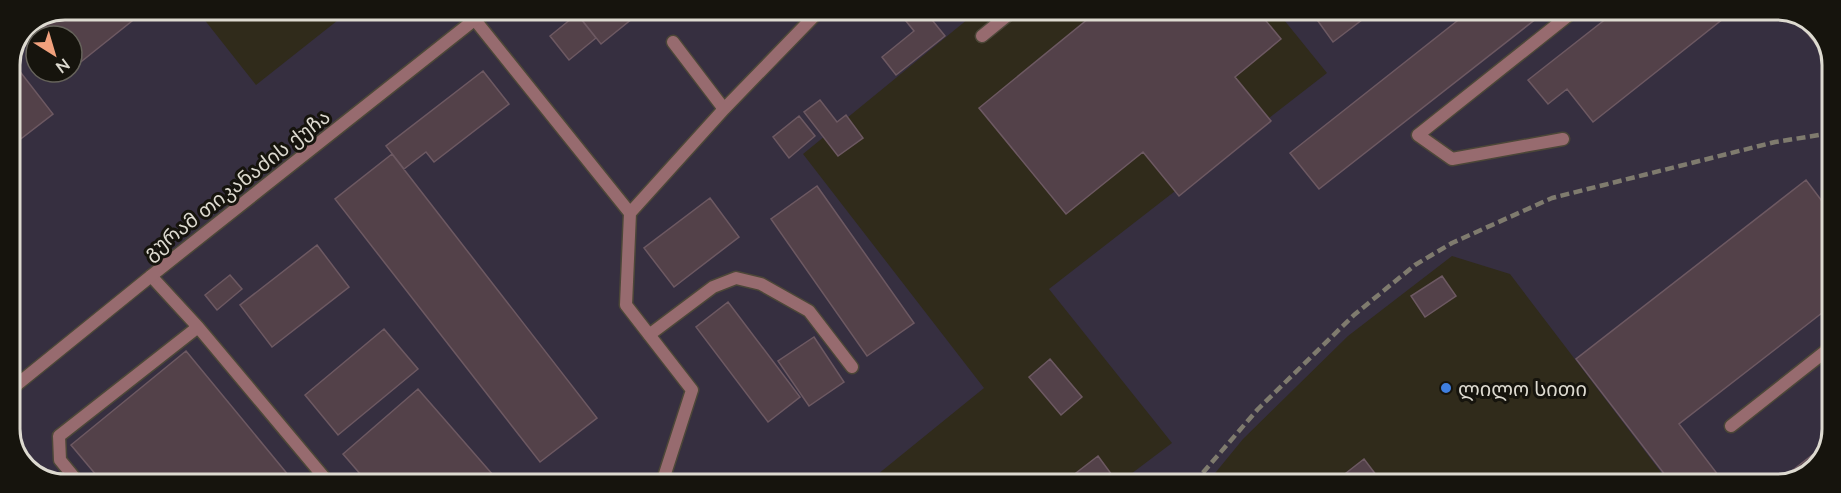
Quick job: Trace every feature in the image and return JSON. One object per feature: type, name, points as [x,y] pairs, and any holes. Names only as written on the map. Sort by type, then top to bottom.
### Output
[{"type":"street","points":[[665,474],[692,390],[626,305],[630,213],[724,109],[811,19]]},
{"type":"street","points":[[982,36],[1003,19]]},
{"type":"street","points":[[1563,139],[1452,159],[1418,135],[1564,19]]},
{"type":"street","points":[[475,20],[630,213]]},
{"type":"street","name":"გურამ თიკანაძის ქუჩა","points":[[20,382],[475,20]]},
{"type":"street","points":[[673,42],[724,109]]},
{"type":"street","points":[[151,276],[198,327],[321,474]]},
{"type":"street","points":[[649,335],[713,287],[736,278],[761,284],[809,311],[852,367]]},
{"type":"street","points":[[71,474],[60,460],[59,436],[198,327]]},
{"type":"street","points":[[1731,426],[1822,354]]},
{"type":"shaded area","points":[[204,19],[256,85],[339,19],[968,19],[803,154],[984,388],[878,474],[65,474],[40,466],[29,456],[22,443],[20,431],[19,65],[24,46],[24,84],[84,84],[84,24],[46,24],[56,20]]},
{"type":"shaded area","points":[[1283,19],[1776,19],[1788,21],[1806,31],[1818,48],[1821,62],[1822,428],[1814,453],[1804,464],[1785,473],[1662,474],[1510,274],[1452,256],[1348,336],[1243,439],[1214,474],[1131,474],[1172,443],[1049,289],[1327,73]]},
{"type":"building","points":[[65,19],[134,19],[84,59],[84,24],[48,24]]},
{"type":"building","points":[[571,19],[581,19],[596,38],[569,60],[550,36]]},
{"type":"building","points":[[581,19],[632,19],[601,44]]},
{"type":"building","points":[[904,19],[931,19],[945,36],[896,75],[882,57],[914,31]]},
{"type":"building","points":[[1088,19],[1264,19],[1281,39],[1235,77],[1271,121],[1179,196],[1143,152],[1066,214],[979,108]]},
{"type":"building","points":[[1316,19],[1363,19],[1333,42]]},
{"type":"building","points":[[1460,19],[1536,19],[1319,189],[1290,153]]},
{"type":"building","points":[[1606,19],[1723,19],[1593,122],[1567,89],[1548,104],[1528,80]]},
{"type":"building","points":[[19,70],[24,77],[24,84],[30,84],[53,114],[19,140]]},
{"type":"building","points":[[483,71],[509,104],[434,162],[426,152],[404,169],[386,146]]},
{"type":"building","points":[[820,100],[837,122],[846,115],[863,138],[838,156],[804,112]]},
{"type":"building","points":[[799,116],[815,136],[789,158],[773,137]]},
{"type":"building","points":[[392,154],[597,418],[540,462],[335,199]]},
{"type":"building","points":[[1806,180],[1821,200],[1822,313],[1679,424],[1717,474],[1664,474],[1576,359]]},
{"type":"building","points":[[817,186],[914,323],[867,356],[771,219]]},
{"type":"building","points":[[710,198],[739,237],[674,287],[644,248]]},
{"type":"building","points":[[317,245],[349,287],[272,347],[240,305]]},
{"type":"building","points":[[230,275],[242,289],[217,310],[205,295]]},
{"type":"building","points":[[1442,276],[1456,296],[1425,317],[1411,296]]},
{"type":"building","points":[[728,302],[800,397],[768,422],[696,327]]},
{"type":"building","points":[[384,329],[418,369],[338,435],[305,395]]},
{"type":"building","points":[[814,337],[844,382],[809,406],[778,361]]},
{"type":"building","points":[[186,351],[287,474],[95,474],[71,445]]},
{"type":"building","points":[[1050,359],[1082,397],[1061,415],[1029,377]]},
{"type":"building","points":[[418,389],[492,474],[360,474],[343,454]]},
{"type":"building","points":[[1813,455],[1804,464],[1793,470]]},
{"type":"building","points":[[1098,456],[1111,474],[1075,474]]},
{"type":"building","points":[[1364,459],[1375,474],[1345,474]]},
{"type":"railway","points":[[1202,474],[1258,409],[1354,315],[1415,265],[1452,243],[1552,198],[1775,142],[1821,135]]},
{"type":"place","name":"ლილო სითი","points":[[1446,388]]}]
